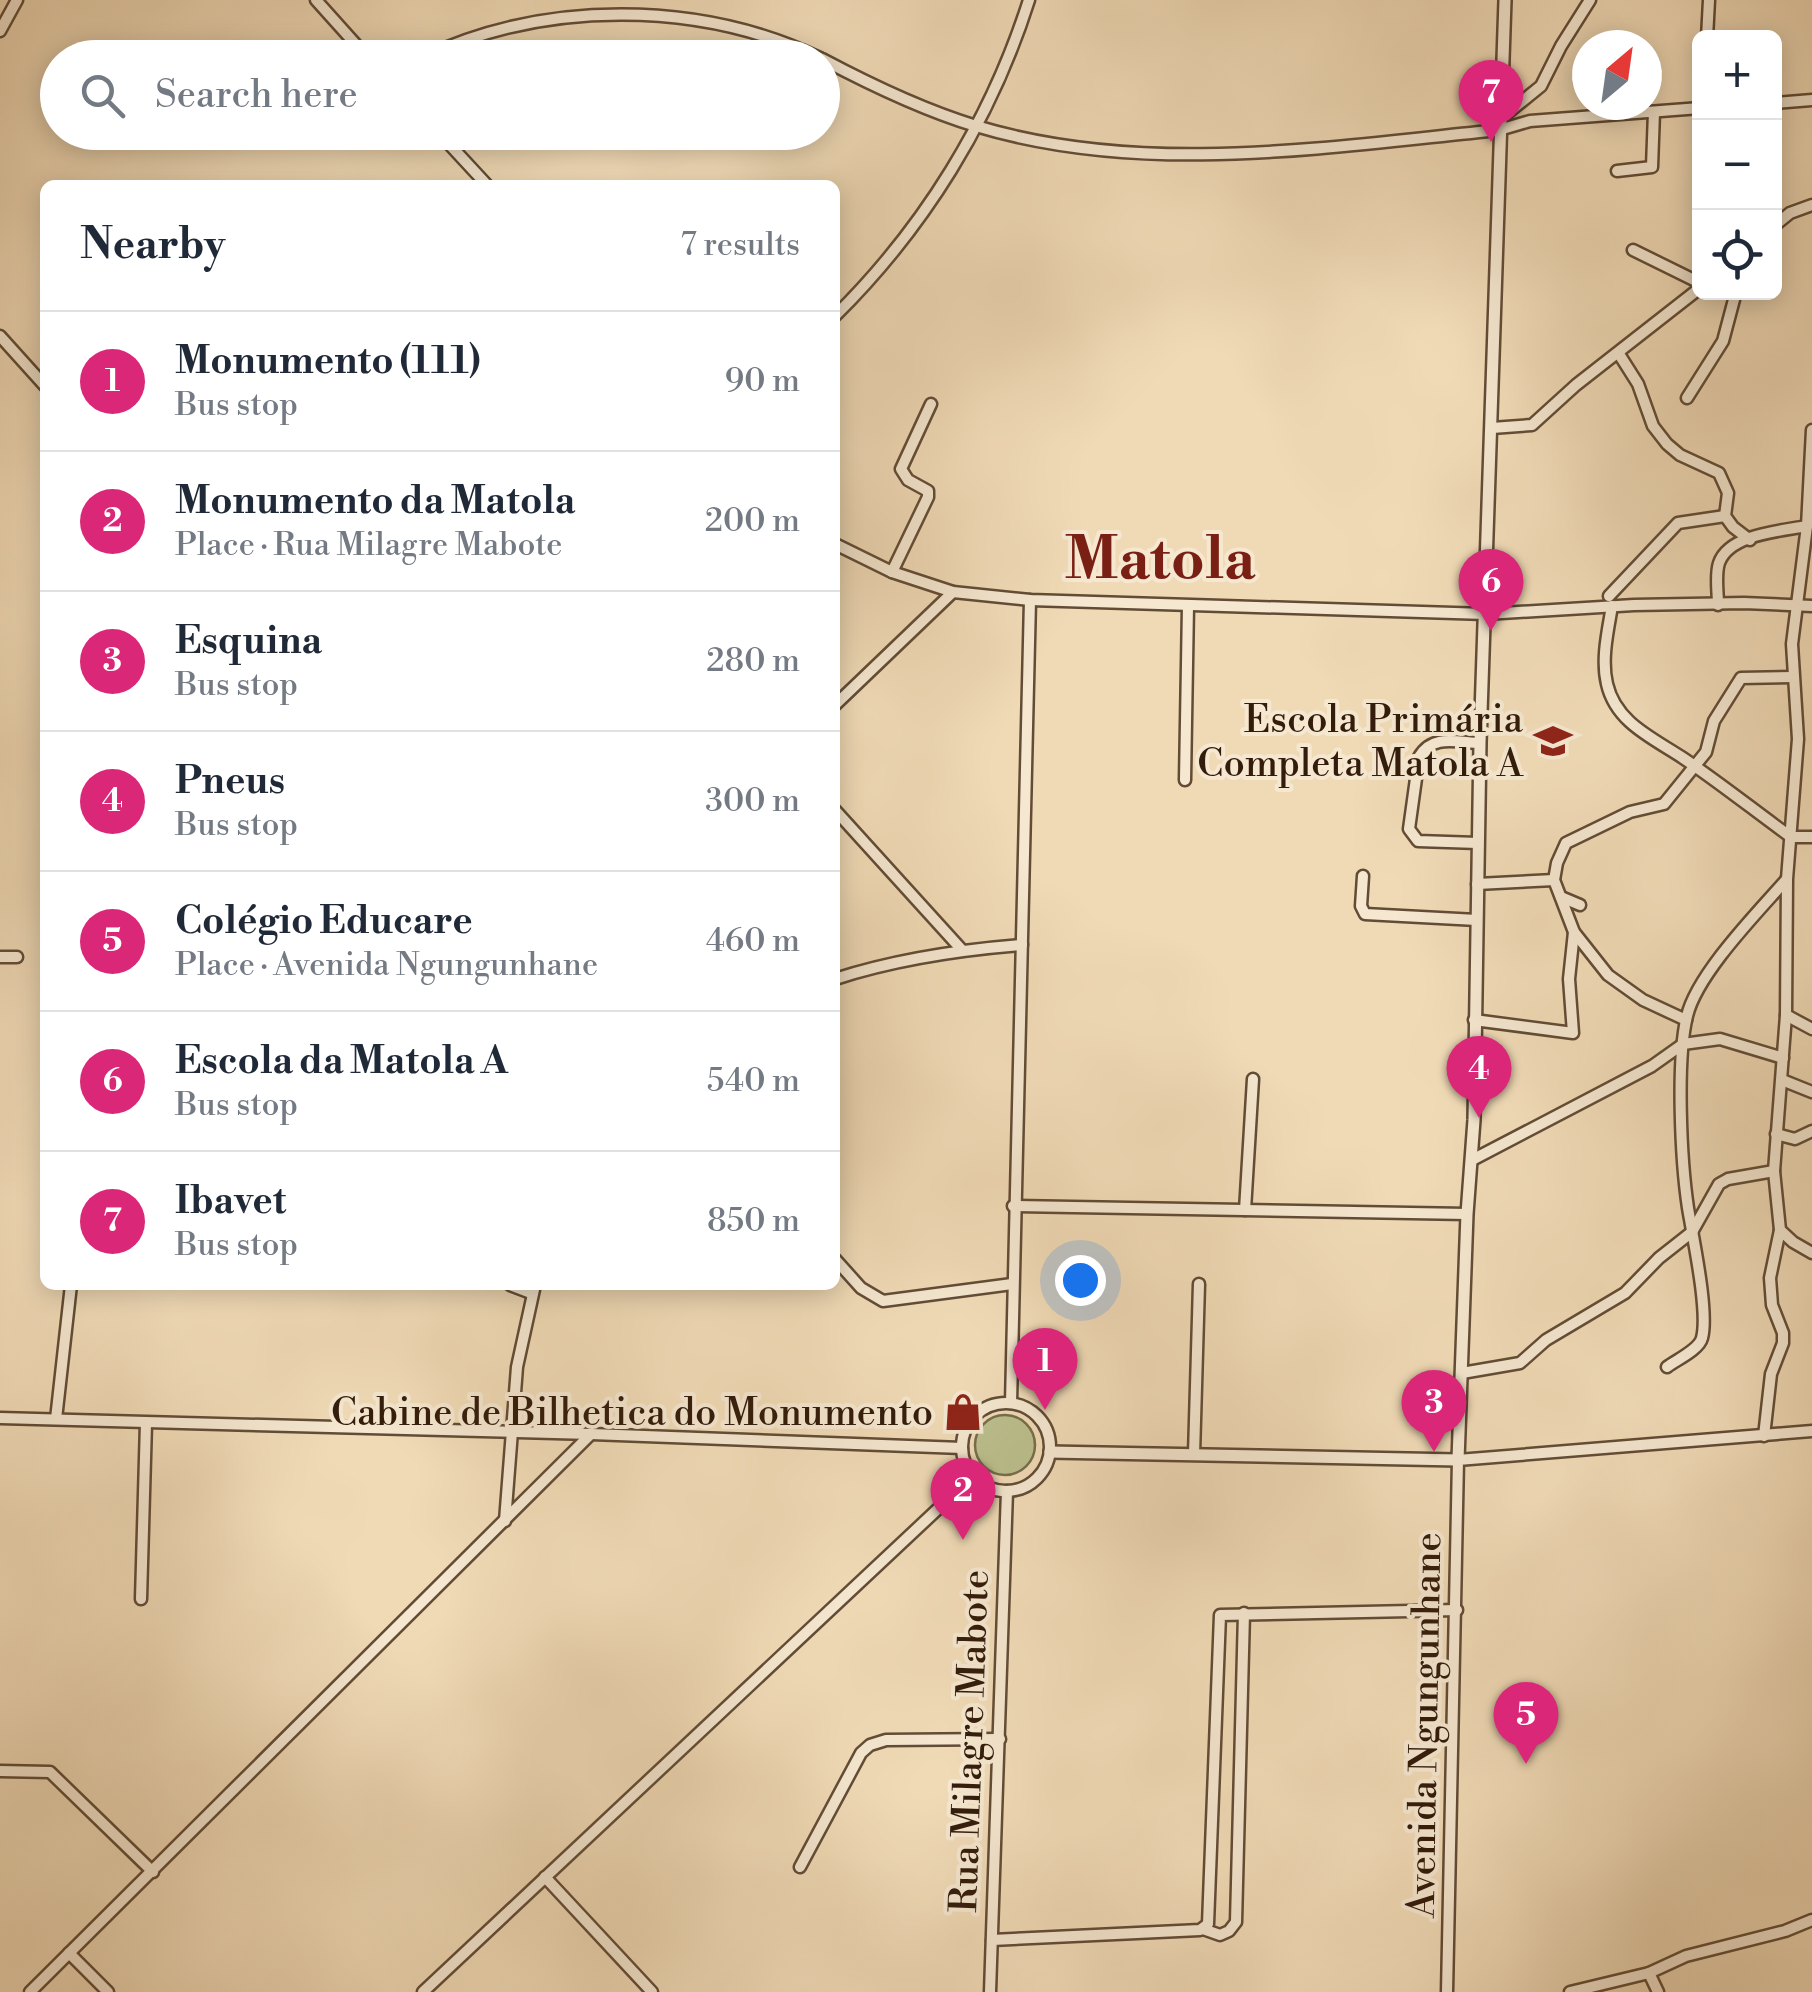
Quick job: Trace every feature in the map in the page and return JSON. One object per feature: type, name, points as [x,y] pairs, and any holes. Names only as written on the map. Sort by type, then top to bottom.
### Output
[{"type":"street","points":[[0,31],[17,0]]},
{"type":"street","points":[[316,0],[352,40]]},
{"type":"street","points":[[840,311],[898,248],[926,210],[977,126],[1014,45],[1029,0]]},
{"type":"street","points":[[1458,1460],[1474,1120],[1480,743],[1505,0]]},
{"type":"street","points":[[1499,125],[1541,86],[1590,0]]},
{"type":"street","points":[[1707,30],[1709,0]]},
{"type":"street","points":[[464,40],[502,24],[609,9],[669,10],[720,18],[781,40]]},
{"type":"street","points":[[840,68],[896,96],[977,126],[1045,142],[1186,154],[1294,150],[1572,118]]},
{"type":"street","points":[[1782,102],[1812,100]]},
{"type":"street","points":[[1662,111],[1692,109]]},
{"type":"street","points":[[1616,172],[1652,167],[1654,120]]},
{"type":"street","points":[[455,150],[482,180]]},
{"type":"street","points":[[1782,220],[1812,206]]},
{"type":"street","points":[[1633,250],[1692,282]]},
{"type":"street","points":[[1492,428],[1532,425],[1692,293]]},
{"type":"street","points":[[1686,398],[1722,341],[1734,300]]},
{"type":"street","points":[[0,336],[40,380]]},
{"type":"street","points":[[1619,354],[1638,384],[1653,426],[1680,454],[1719,473],[1728,493],[1725,516],[1750,540]]},
{"type":"street","points":[[892,572],[928,497],[928,491],[908,480],[901,469],[930,404]]},
{"type":"street","points":[[1764,1436],[1772,1374],[1783,1342],[1772,1305],[1770,1278],[1780,1230],[1774,1171],[1784,1058],[1787,880],[1798,740],[1792,644],[1807,526],[1812,430]]},
{"type":"street","points":[[1725,516],[1678,523],[1610,601],[1605,665],[1614,701],[1632,725],[1790,837],[1812,837]]},
{"type":"street","points":[[1718,604],[1717,567],[1730,548],[1807,526]]},
{"type":"street","points":[[840,546],[892,572],[953,592],[1030,600],[1486,614],[1610,601],[1812,606]]},
{"type":"street","points":[[840,700],[953,592]]},
{"type":"street","points":[[1010,1402],[1030,600]]},
{"type":"street","points":[[1185,780],[1188,606]]},
{"type":"street","points":[[1686,1020],[1625,989],[1608,975],[1574,932],[1554,880],[1557,863],[1566,844],[1630,812],[1664,804],[1708,748],[1714,721],[1741,678],[1793,678]]},
{"type":"street","points":[[1478,843],[1418,841],[1409,829],[1419,756],[1424,748],[1438,741],[1480,743]]},
{"type":"street","points":[[840,816],[962,950]]},
{"type":"street","points":[[1363,876],[1361,906],[1365,914],[1477,920]]},
{"type":"street","points":[[1477,884],[1554,880]]},
{"type":"street","points":[[1666,1367],[1702,1338],[1702,1297],[1684,1175],[1686,1020],[1695,998],[1720,960],[1787,880]]},
{"type":"street","points":[[1561,897],[1580,904]]},
{"type":"street","points":[[1474,1020],[1573,1033],[1569,979],[1574,932]]},
{"type":"street","points":[[840,978],[881,964],[962,950],[1022,945]]},
{"type":"street","points":[[0,958],[17,956]]},
{"type":"street","points":[[1786,1015],[1812,1029]]},
{"type":"street","points":[[1472,1160],[1652,1066],[1683,1044],[1720,1039],[1784,1058]]},
{"type":"street","points":[[1244,1210],[1253,1079]]},
{"type":"street","points":[[1782,1080],[1812,1092]]},
{"type":"street","points":[[1776,1134],[1795,1139],[1812,1132]]},
{"type":"street","points":[[1462,1373],[1520,1363],[1546,1340],[1624,1293],[1658,1258],[1692,1232],[1718,1184],[1774,1171]]},
{"type":"street","points":[[1013,1206],[1467,1214]]},
{"type":"street","points":[[1780,1230],[1812,1253]]},
{"type":"street","points":[[840,1264],[861,1288],[883,1300],[1012,1284]]},
{"type":"street","points":[[1194,1454],[1200,1284]]},
{"type":"street","points":[[56,1419],[70,1290]]},
{"type":"street","points":[[505,1522],[517,1367],[533,1290]]},
{"type":"street","points":[[1010,1402],[1039,1417],[1048,1433],[1050,1452],[1041,1475],[1032,1484],[1008,1491],[994,1490],[972,1476],[962,1448],[968,1424],[976,1414],[986,1407],[1010,1402]]},
{"type":"street","points":[[0,1418],[962,1448]]},
{"type":"street","points":[[141,1599],[146,1423]]},
{"type":"street","points":[[1050,1452],[1458,1460],[1812,1431]]},
{"type":"street","points":[[30,1992],[591,1434]]},
{"type":"street","name":"Avenida Ngungunhane","points":[[1447,1992],[1458,1460]]},
{"type":"street","points":[[423,1992],[972,1476]]},
{"type":"street","name":"Rua Milagre Mabote","points":[[990,1992],[1008,1491]]},
{"type":"street","points":[[1203,1929],[1209,1921],[1218,1618],[1228,1613],[1457,1610]]},
{"type":"street","points":[[992,1940],[1203,1929],[1220,1935],[1236,1922],[1244,1613]]},
{"type":"street","points":[[1214,1701],[1241,1700]]},
{"type":"street","points":[[800,1867],[861,1752],[870,1744],[886,1740],[1000,1739]]},
{"type":"street","points":[[0,1771],[41,1770],[55,1775],[152,1872]]},
{"type":"street","points":[[545,1878],[652,1992]]},
{"type":"street","points":[[1570,1992],[1648,1973],[1686,1956],[1785,1931],[1812,1920]]},
{"type":"street","points":[[69,1953],[108,1992]]},
{"type":"street","points":[[1648,1973],[1658,1992]]},
{"type":"green space","points":[[1005,1415],[1026,1424],[1035,1445],[1026,1466],[1005,1475],[984,1466],[975,1445],[984,1424]]},
{"type":"place","name":"Ibavet","points":[[1491,142]]},
{"type":"place","name":"Escola da Matola A","points":[[1491,631]]},
{"type":"place","name":"Escola Primária Completa Matola A","points":[[1553,741]]},
{"type":"place","name":"Pneus","points":[[1479,1118]]},
{"type":"place","name":"Monumento (111)","points":[[1045,1410]]},
{"type":"place","name":"Cabine de Bilhetica do Monumento","points":[[963,1412]]},
{"type":"place","name":"Esquina","points":[[1434,1452]]},
{"type":"place","name":"Monumento da Matola","points":[[963,1540]]},
{"type":"place","name":"Colégio Educare","points":[[1526,1764]]},
{"type":"district","name":"Matola","points":[[1160,558]]}]
